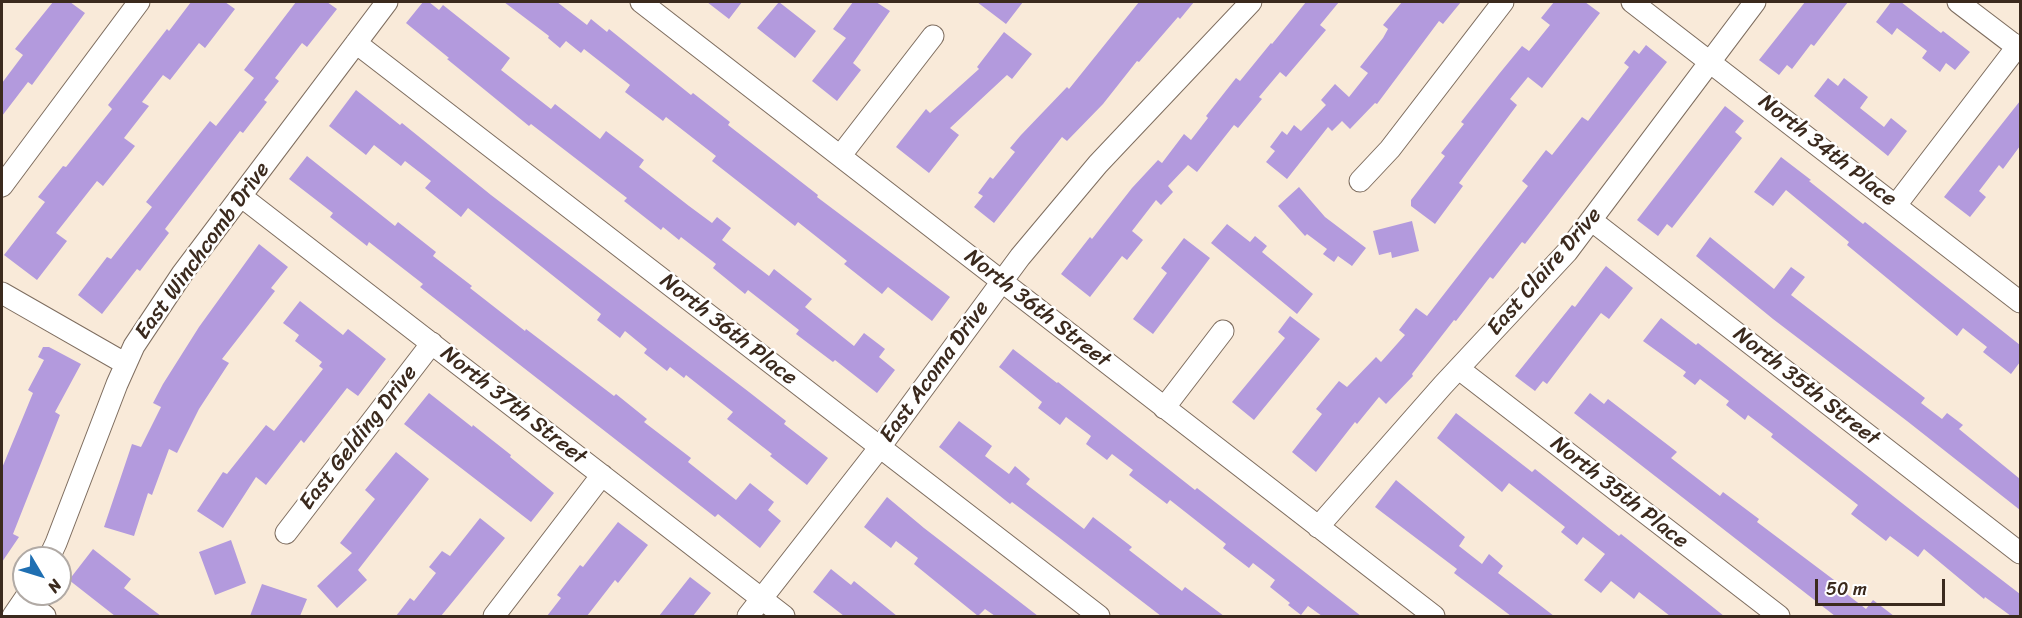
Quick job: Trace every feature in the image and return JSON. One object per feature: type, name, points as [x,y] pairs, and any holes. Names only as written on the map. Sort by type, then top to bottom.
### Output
[{"type":"street","points":[[2,186],[139,2]]},
{"type":"street","name":"East Winchcomb Drive","points":[[55,546],[134,346],[182,274],[387,2]]},
{"type":"street","name":"East Acoma Drive","points":[[748,616],[880,447],[1001,282],[1098,164],[1251,2]]},
{"type":"street","points":[[1360,181],[1390,149],[1503,2]]},
{"type":"street","name":"North 34th Place","points":[[1632,2],[2020,302]]},
{"type":"street","name":"East Claire Drive","points":[[1318,527],[1567,252],[1755,2]]},
{"type":"street","points":[[1896,205],[2019,46],[1958,2]]},
{"type":"street","name":"North 36th Street","points":[[647,3],[1001,282],[1434,616]]},
{"type":"street","points":[[841,156],[933,36]]},
{"type":"street","name":"North 36th Place","points":[[356,43],[1099,616]]},
{"type":"street","name":"North 37th Street","points":[[242,197],[784,616]]},
{"type":"street","name":"North 35th Street","points":[[1591,220],[2020,553]]},
{"type":"street","points":[[2,293],[126,364]]},
{"type":"street","points":[[1164,408],[1223,331]]},
{"type":"street","name":"East Gelding Drive","points":[[286,533],[432,343]]},
{"type":"street","name":"North 35th Place","points":[[1459,369],[1779,616]]},
{"type":"street","points":[[494,616],[602,475]]},
{"type":"street","points":[[27,606],[45,616]]},
{"type":"building","points":[[53,2],[70,2],[85,13],[32,85],[28,82],[2,116],[2,83],[23,55],[15,49]]},
{"type":"building","points":[[191,2],[225,2],[235,9],[205,48],[199,43],[170,80],[163,75],[142,102],[149,106],[124,138],[135,146],[103,186],[97,181],[56,233],[67,241],[37,280],[4,255],[45,202],[38,197],[63,166],[66,167],[112,109],[108,105]]},
{"type":"building","points":[[296,2],[327,2],[337,9],[307,47],[302,43],[275,78],[279,81],[264,100],[267,102],[243,133],[240,131],[165,229],[169,233],[140,271],[137,269],[102,314],[78,295],[107,257],[111,259],[152,207],[146,202],[210,121],[216,126],[254,78],[244,70]]},
{"type":"building","points":[[423,2],[429,2],[439,10],[443,5],[510,58],[501,70],[551,109],[555,104],[600,139],[606,131],[644,160],[639,167],[689,206],[712,223],[717,217],[731,228],[722,240],[769,276],[774,269],[812,299],[805,307],[854,346],[864,333],[885,349],[879,357],[895,370],[877,393],[835,360],[833,362],[796,334],[799,330],[748,290],[745,294],[713,268],[716,264],[681,237],[679,240],[663,227],[661,230],[624,201],[627,198],[531,124],[529,126],[447,59],[449,58],[406,23]]},
{"type":"building","points":[[504,2],[557,2],[587,25],[591,19],[607,32],[609,29],[691,95],[693,93],[730,122],[728,125],[818,195],[817,197],[950,297],[932,321],[888,287],[882,294],[844,264],[847,261],[798,222],[795,226],[712,161],[716,156],[666,117],[663,121],[625,92],[630,85],[584,49],[581,53],[566,41],[560,48],[548,38],[549,36]]},
{"type":"building","points":[[707,2],[742,2],[729,19]]},
{"type":"building","points":[[779,2],[816,31],[795,58],[757,28]]},
{"type":"building","points":[[853,2],[876,2],[890,11],[853,63],[861,70],[837,101],[812,81],[846,38],[833,29]]},
{"type":"building","points":[[977,2],[1023,2],[1006,24]]},
{"type":"building","points":[[1139,2],[1194,2],[1139,62],[1137,61],[1103,104],[1067,141],[1062,137],[994,223],[974,207],[983,196],[978,193],[990,177],[993,179],[1015,152],[1010,148],[1067,87],[1069,89]]},
{"type":"building","points":[[1306,2],[1339,2],[1320,25],[1326,30],[1286,77],[1280,72],[1259,97],[1262,99],[1238,128],[1234,125],[1197,172],[1188,165],[1168,186],[1173,192],[1161,205],[1156,200],[1132,231],[1143,240],[1127,260],[1122,256],[1090,297],[1061,274],[1090,237],[1092,239],[1132,188],[1158,160],[1162,163],[1184,134],[1191,140],[1208,118],[1206,116],[1236,78],[1240,81]]},
{"type":"building","points":[[1402,2],[1461,2],[1443,24],[1439,21],[1377,104],[1375,103],[1350,129],[1342,121],[1332,131],[1328,127],[1287,179],[1266,162],[1275,151],[1270,147],[1282,131],[1287,135],[1294,125],[1301,131],[1326,105],[1321,100],[1335,84],[1349,97],[1368,73],[1360,67],[1388,29],[1383,25]]},
{"type":"building","points":[[1554,2],[1585,2],[1600,13],[1542,88],[1528,77],[1510,99],[1517,105],[1459,183],[1463,186],[1435,224],[1411,206],[1411,200],[1445,156],[1441,153],[1464,124],[1461,122],[1499,74],[1522,46],[1529,51],[1550,25],[1541,18]]},
{"type":"building","points":[[1805,2],[1848,2],[1814,46],[1811,44],[1792,69],[1787,65],[1779,75],[1759,60]]},
{"type":"building","points":[[1891,2],[1901,2],[1970,52],[1955,70],[1946,63],[1940,72],[1922,58],[1927,51],[1897,28],[1892,35],[1876,22]]},
{"type":"building","points":[[1004,32],[1032,54],[1012,79],[1007,75],[950,128],[959,135],[929,173],[896,147],[926,109],[930,113],[979,69],[977,67]]},
{"type":"building","points":[[1646,45],[1667,62],[1525,244],[1522,242],[1493,279],[1490,277],[1412,374],[1413,376],[1386,404],[1379,397],[1357,424],[1355,422],[1316,472],[1292,452],[1322,414],[1316,409],[1339,381],[1347,387],[1376,357],[1381,362],[1405,335],[1399,330],[1416,308],[1427,316],[1528,186],[1522,181],[1546,150],[1552,155],[1582,117],[1588,121],[1629,67],[1624,63],[1634,50],[1639,54]]},
{"type":"building","points":[[1828,78],[1838,86],[1844,78],[1868,97],[1860,108],[1884,127],[1891,118],[1907,131],[1888,156],[1814,96]]},
{"type":"building","points":[[356,90],[400,125],[402,123],[491,195],[786,421],[784,424],[828,458],[807,485],[727,419],[733,412],[686,375],[684,378],[670,367],[667,371],[644,353],[647,349],[625,331],[620,338],[597,320],[601,314],[468,208],[461,217],[425,188],[431,181],[405,161],[401,166],[374,145],[366,155],[329,126]]},
{"type":"building","points":[[2020,101],[2020,146],[2003,169],[1999,165],[1979,191],[1986,197],[1970,217],[1944,197]]},
{"type":"building","points":[[1725,106],[1744,121],[1735,132],[1742,138],[1672,228],[1667,224],[1658,236],[1637,220]]},
{"type":"building","points":[[307,156],[395,226],[398,222],[436,252],[433,256],[525,331],[526,329],[614,396],[616,394],[647,419],[644,422],[691,458],[688,462],[736,500],[750,483],[774,502],[768,510],[781,521],[760,548],[718,514],[715,517],[420,287],[423,284],[369,242],[367,246],[330,217],[333,213],[289,179]]},
{"type":"building","points":[[1781,157],[1863,224],[1865,222],[2020,345],[2020,362],[2011,374],[1983,352],[1987,347],[1963,328],[1957,336],[1847,245],[1849,242],[1786,190],[1773,206],[1754,192]]},
{"type":"building","points":[[1299,187],[1325,217],[1366,248],[1352,266],[1338,256],[1334,262],[1323,254],[1327,249],[1307,234],[1305,236],[1278,206]]},
{"type":"building","points":[[1412,221],[1419,251],[1392,258],[1391,252],[1379,255],[1373,231]]},
{"type":"building","points":[[1227,224],[1250,242],[1255,236],[1267,246],[1262,252],[1313,294],[1297,314],[1211,243]]},
{"type":"building","points":[[1710,237],[1774,289],[1791,267],[1805,277],[1791,295],[1925,398],[1921,403],[1942,419],[1947,413],[1963,425],[1959,429],[2020,479],[2020,510],[1773,319],[1696,256]]},
{"type":"building","points":[[1184,238],[1210,258],[1153,334],[1133,319],[1167,273],[1161,268]]},
{"type":"building","points":[[259,244],[288,267],[271,288],[275,291],[222,359],[229,363],[199,409],[177,453],[169,449],[152,495],[148,493],[134,536],[104,527],[132,444],[141,447],[161,407],[153,403],[163,384],[199,327]]},
{"type":"building","points":[[1606,266],[1633,288],[1609,319],[1601,313],[1547,384],[1543,381],[1535,391],[1515,376],[1572,305],[1575,307]]},
{"type":"building","points":[[300,301],[343,335],[348,329],[386,359],[358,396],[347,388],[304,443],[301,440],[266,485],[256,477],[223,528],[197,511],[223,472],[227,474],[266,425],[274,431],[323,369],[319,366],[322,362],[295,341],[299,335],[283,323]]},
{"type":"building","points":[[1290,316],[1320,339],[1254,420],[1232,402],[1285,338],[1278,332]]},
{"type":"building","points":[[1661,318],[1696,345],[1698,343],[2020,594],[2020,616],[2011,616],[1985,597],[1984,599],[1924,549],[1918,557],[1890,536],[1886,541],[1851,514],[1858,505],[1771,437],[1773,434],[1748,415],[1745,420],[1726,405],[1729,401],[1700,379],[1695,385],[1683,376],[1686,372],[1643,341]]},
{"type":"building","points":[[43,347],[49,347],[81,364],[55,412],[60,415],[13,534],[19,537],[2,562],[2,468],[33,393],[28,390],[44,360],[38,357]]},
{"type":"building","points":[[1013,349],[1361,616],[1322,616],[1308,606],[1301,615],[1270,587],[1275,580],[1253,563],[1249,568],[1223,548],[1226,544],[1170,500],[1167,504],[1129,475],[1133,470],[1112,454],[1107,460],[1086,444],[1091,436],[1066,417],[1060,425],[1038,408],[1042,402],[999,367]]},
{"type":"building","points":[[429,393],[511,455],[510,457],[554,493],[531,522],[404,424]]},
{"type":"building","points":[[1590,393],[1604,404],[1608,399],[1677,452],[1671,458],[1720,496],[1723,492],[1759,519],[1757,522],[1846,589],[1844,592],[1866,609],[1873,600],[1894,616],[1835,616],[1574,413]]},
{"type":"building","points":[[1456,413],[1532,472],[1535,469],[1619,536],[1621,534],[1724,616],[1670,616],[1639,592],[1634,599],[1611,581],[1601,593],[1584,580],[1605,554],[1583,537],[1577,545],[1561,532],[1565,527],[1509,483],[1502,492],[1437,438]]},
{"type":"building","points":[[959,421],[992,446],[985,456],[1009,474],[1015,466],[1030,479],[1026,484],[1084,529],[1093,517],[1132,547],[1129,550],[1182,591],[1185,587],[1224,616],[1161,616],[1012,502],[1010,504],[939,447]]},
{"type":"building","points":[[396,452],[429,479],[358,570],[367,580],[337,608],[317,586],[352,553],[340,543],[375,499],[365,490]]},
{"type":"building","points":[[1396,480],[1465,537],[1459,546],[1482,564],[1489,554],[1503,566],[1498,573],[1554,616],[1511,616],[1454,573],[1457,569],[1375,507]]},
{"type":"building","points":[[887,497],[1038,616],[995,616],[985,609],[978,616],[914,564],[918,558],[896,541],[891,548],[864,527]]},
{"type":"building","points":[[480,518],[505,538],[441,616],[396,616],[410,598],[414,601],[436,573],[429,567],[442,551],[450,556]]},
{"type":"building","points":[[618,522],[648,545],[618,583],[615,580],[587,616],[547,616],[561,598],[557,595],[580,565],[583,567]]},
{"type":"building","points":[[231,540],[246,583],[215,595],[199,552]]},
{"type":"building","points":[[93,549],[131,579],[124,588],[161,616],[115,616],[72,582],[72,576]]},
{"type":"building","points":[[831,569],[851,585],[854,581],[897,616],[844,616],[813,592]]},
{"type":"building","points":[[690,577],[711,593],[693,616],[659,616]]},
{"type":"building","points":[[262,584],[307,599],[300,616],[250,616]]}]
